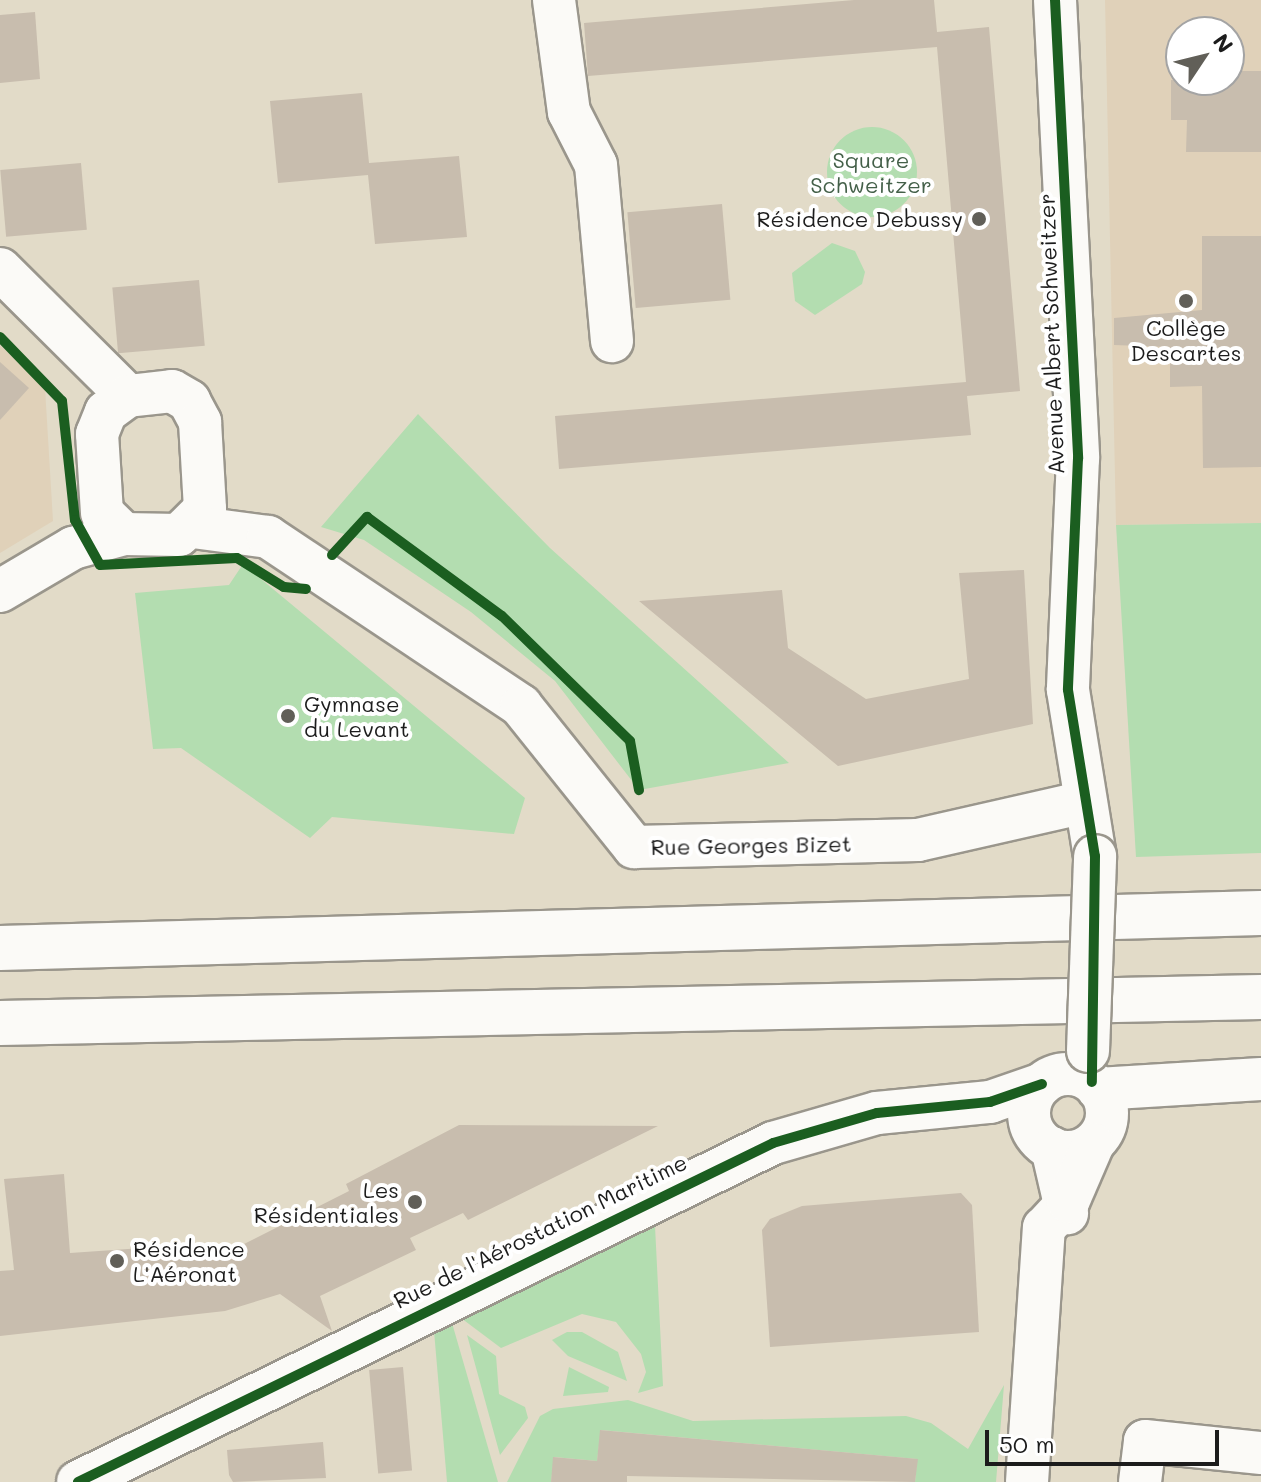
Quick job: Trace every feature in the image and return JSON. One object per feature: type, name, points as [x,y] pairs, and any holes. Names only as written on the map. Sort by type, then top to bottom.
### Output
[{"type":"highway","points":[[0,948],[263,936],[1261,913]]},
{"type":"highway","points":[[0,928],[263,936]]},
{"type":"highway","points":[[0,1023],[1261,997]]},
{"type":"street","points":[[554,0],[569,112],[596,165],[612,341]]},
{"type":"street","name":"Avenue Albert Schweitzer","points":[[1055,0],[1078,458],[1068,690],[1084,856],[1078,1096]]},
{"type":"street","points":[[0,269],[128,396]]},
{"type":"street","points":[[0,591],[113,524],[179,535],[193,527],[208,483],[200,422],[189,401],[172,391],[128,396],[106,412],[97,434],[113,524]]},
{"type":"street","name":"Rue Georges Bizet","points":[[208,483],[249,533]]},
{"type":"street","name":"Rue Georges Bizet","points":[[193,527],[249,533],[306,558],[521,706],[634,847],[918,840],[1081,803]]},
{"type":"street","points":[[1050,1482],[1078,1096],[1180,1081],[1261,1079]]},
{"type":"street","name":"Rue de l'Aérostation Maritime","points":[[78,1482],[773,1143],[877,1113],[1078,1096]]},
{"type":"street","points":[[1027,1482],[1044,1228],[1068,1202]]},
{"type":"street","points":[[1140,1482],[1145,1441],[1261,1453]]},
{"type":"shaded area","name":"Collège Descartes","points":[[1105,0],[1261,0],[1261,523],[1116,525]]},
{"type":"shaded area","points":[[0,345],[45,388],[53,521],[0,553]]},
{"type":"green space","name":"Square Schweitzer","points":[[872,127],[889,130],[904,140],[914,155],[917,172],[914,189],[904,204],[889,214],[872,217],[855,214],[840,204],[830,189],[827,172],[830,155],[840,140],[855,130]]},
{"type":"green space","points":[[832,243],[855,251],[865,272],[862,284],[815,315],[795,301],[792,273]]},
{"type":"green space","points":[[418,414],[550,548],[789,763],[639,790],[555,681],[471,612],[364,540],[321,527]]},
{"type":"green space","points":[[1261,523],[1261,853],[1136,857],[1116,525]]},
{"type":"green space","name":"Gymnase du Levant","points":[[243,564],[525,798],[514,834],[332,817],[310,838],[181,748],[153,749],[135,593],[229,585]]},
{"type":"green space","points":[[655,1226],[663,1386],[638,1393],[646,1372],[641,1354],[616,1322],[582,1314],[501,1348],[461,1318]]},
{"type":"green space","points":[[452,1323],[498,1482],[447,1482],[434,1331]]},
{"type":"green space","points":[[567,1332],[582,1332],[618,1352],[627,1381],[568,1356],[552,1340]]},
{"type":"green space","points":[[467,1335],[496,1356],[499,1394],[525,1407],[528,1418],[500,1455]]},
{"type":"green space","points":[[569,1367],[609,1387],[608,1392],[563,1396]]},
{"type":"green space","points":[[1004,1385],[996,1482],[915,1482],[917,1459],[601,1430],[597,1461],[554,1457],[551,1482],[507,1482],[540,1416],[553,1409],[628,1400],[693,1421],[906,1416],[931,1423],[968,1449]]},
{"type":"building","name":"Résidence Debussy","points":[[854,0],[934,0],[937,32],[989,27],[1020,391],[967,396],[971,435],[559,469],[555,416],[966,382],[937,47],[588,76],[584,23]]},
{"type":"building","points":[[35,12],[40,79],[0,83],[0,15]]},
{"type":"building","points":[[1245,71],[1261,71],[1261,152],[1186,152],[1187,120],[1171,120],[1171,96],[1245,96]]},
{"type":"building","points":[[362,93],[369,163],[459,156],[467,237],[375,244],[368,175],[278,183],[270,101]]},
{"type":"building","points":[[81,163],[87,230],[6,237],[0,170]]},
{"type":"building","name":"Résidence Debussy","points":[[722,204],[730,300],[636,308],[627,212]]},
{"type":"building","points":[[1202,236],[1261,236],[1261,467],[1203,468],[1202,386],[1170,387],[1170,347],[1114,345],[1114,318],[1202,310]]},
{"type":"building","points":[[199,280],[205,346],[118,353],[112,288]]},
{"type":"building","points":[[0,362],[29,388],[0,420]]},
{"type":"building","points":[[1024,570],[1033,724],[838,766],[639,601],[782,590],[788,648],[866,699],[969,679],[959,573]]},
{"type":"building","points":[[459,1125],[658,1126],[468,1220],[463,1213],[410,1238],[416,1250],[320,1296],[332,1331],[280,1294],[225,1311],[0,1336],[0,1271],[14,1270],[4,1179],[64,1174],[70,1253],[186,1245],[186,1251],[206,1250],[218,1258],[230,1244],[236,1248],[349,1191],[346,1184]]},
{"type":"building","points":[[961,1193],[972,1205],[979,1332],[770,1347],[762,1230],[770,1219],[802,1206]]},
{"type":"building","points":[[403,1367],[412,1471],[378,1474],[369,1370]]},
{"type":"building","points":[[600,1430],[918,1459],[915,1482],[627,1476],[627,1482],[551,1482],[553,1457],[597,1461]]},
{"type":"building","points":[[323,1442],[326,1478],[233,1482],[229,1475],[227,1450]]},
{"type":"cycle path","points":[[1055,0],[1078,458],[1068,690],[1095,856],[1092,1082]]},
{"type":"cycle path","points":[[0,337],[62,401],[75,520],[100,565],[237,558],[284,587],[306,589]]},
{"type":"cycle path","points":[[332,555],[367,517],[502,616],[630,741],[639,790]]},
{"type":"cycle path","points":[[78,1482],[773,1143],[877,1113],[990,1102],[1042,1084]]},
{"type":"place","name":"Résidence Debussy","points":[[979,219]]},
{"type":"place","name":"Collège Descartes","points":[[1186,301]]},
{"type":"place","name":"Gymnase du Levant","points":[[288,716]]},
{"type":"place","name":"Les Résidentiales","points":[[415,1202]]},
{"type":"place","name":"Résidence L'Aéronat","points":[[117,1261]]}]
